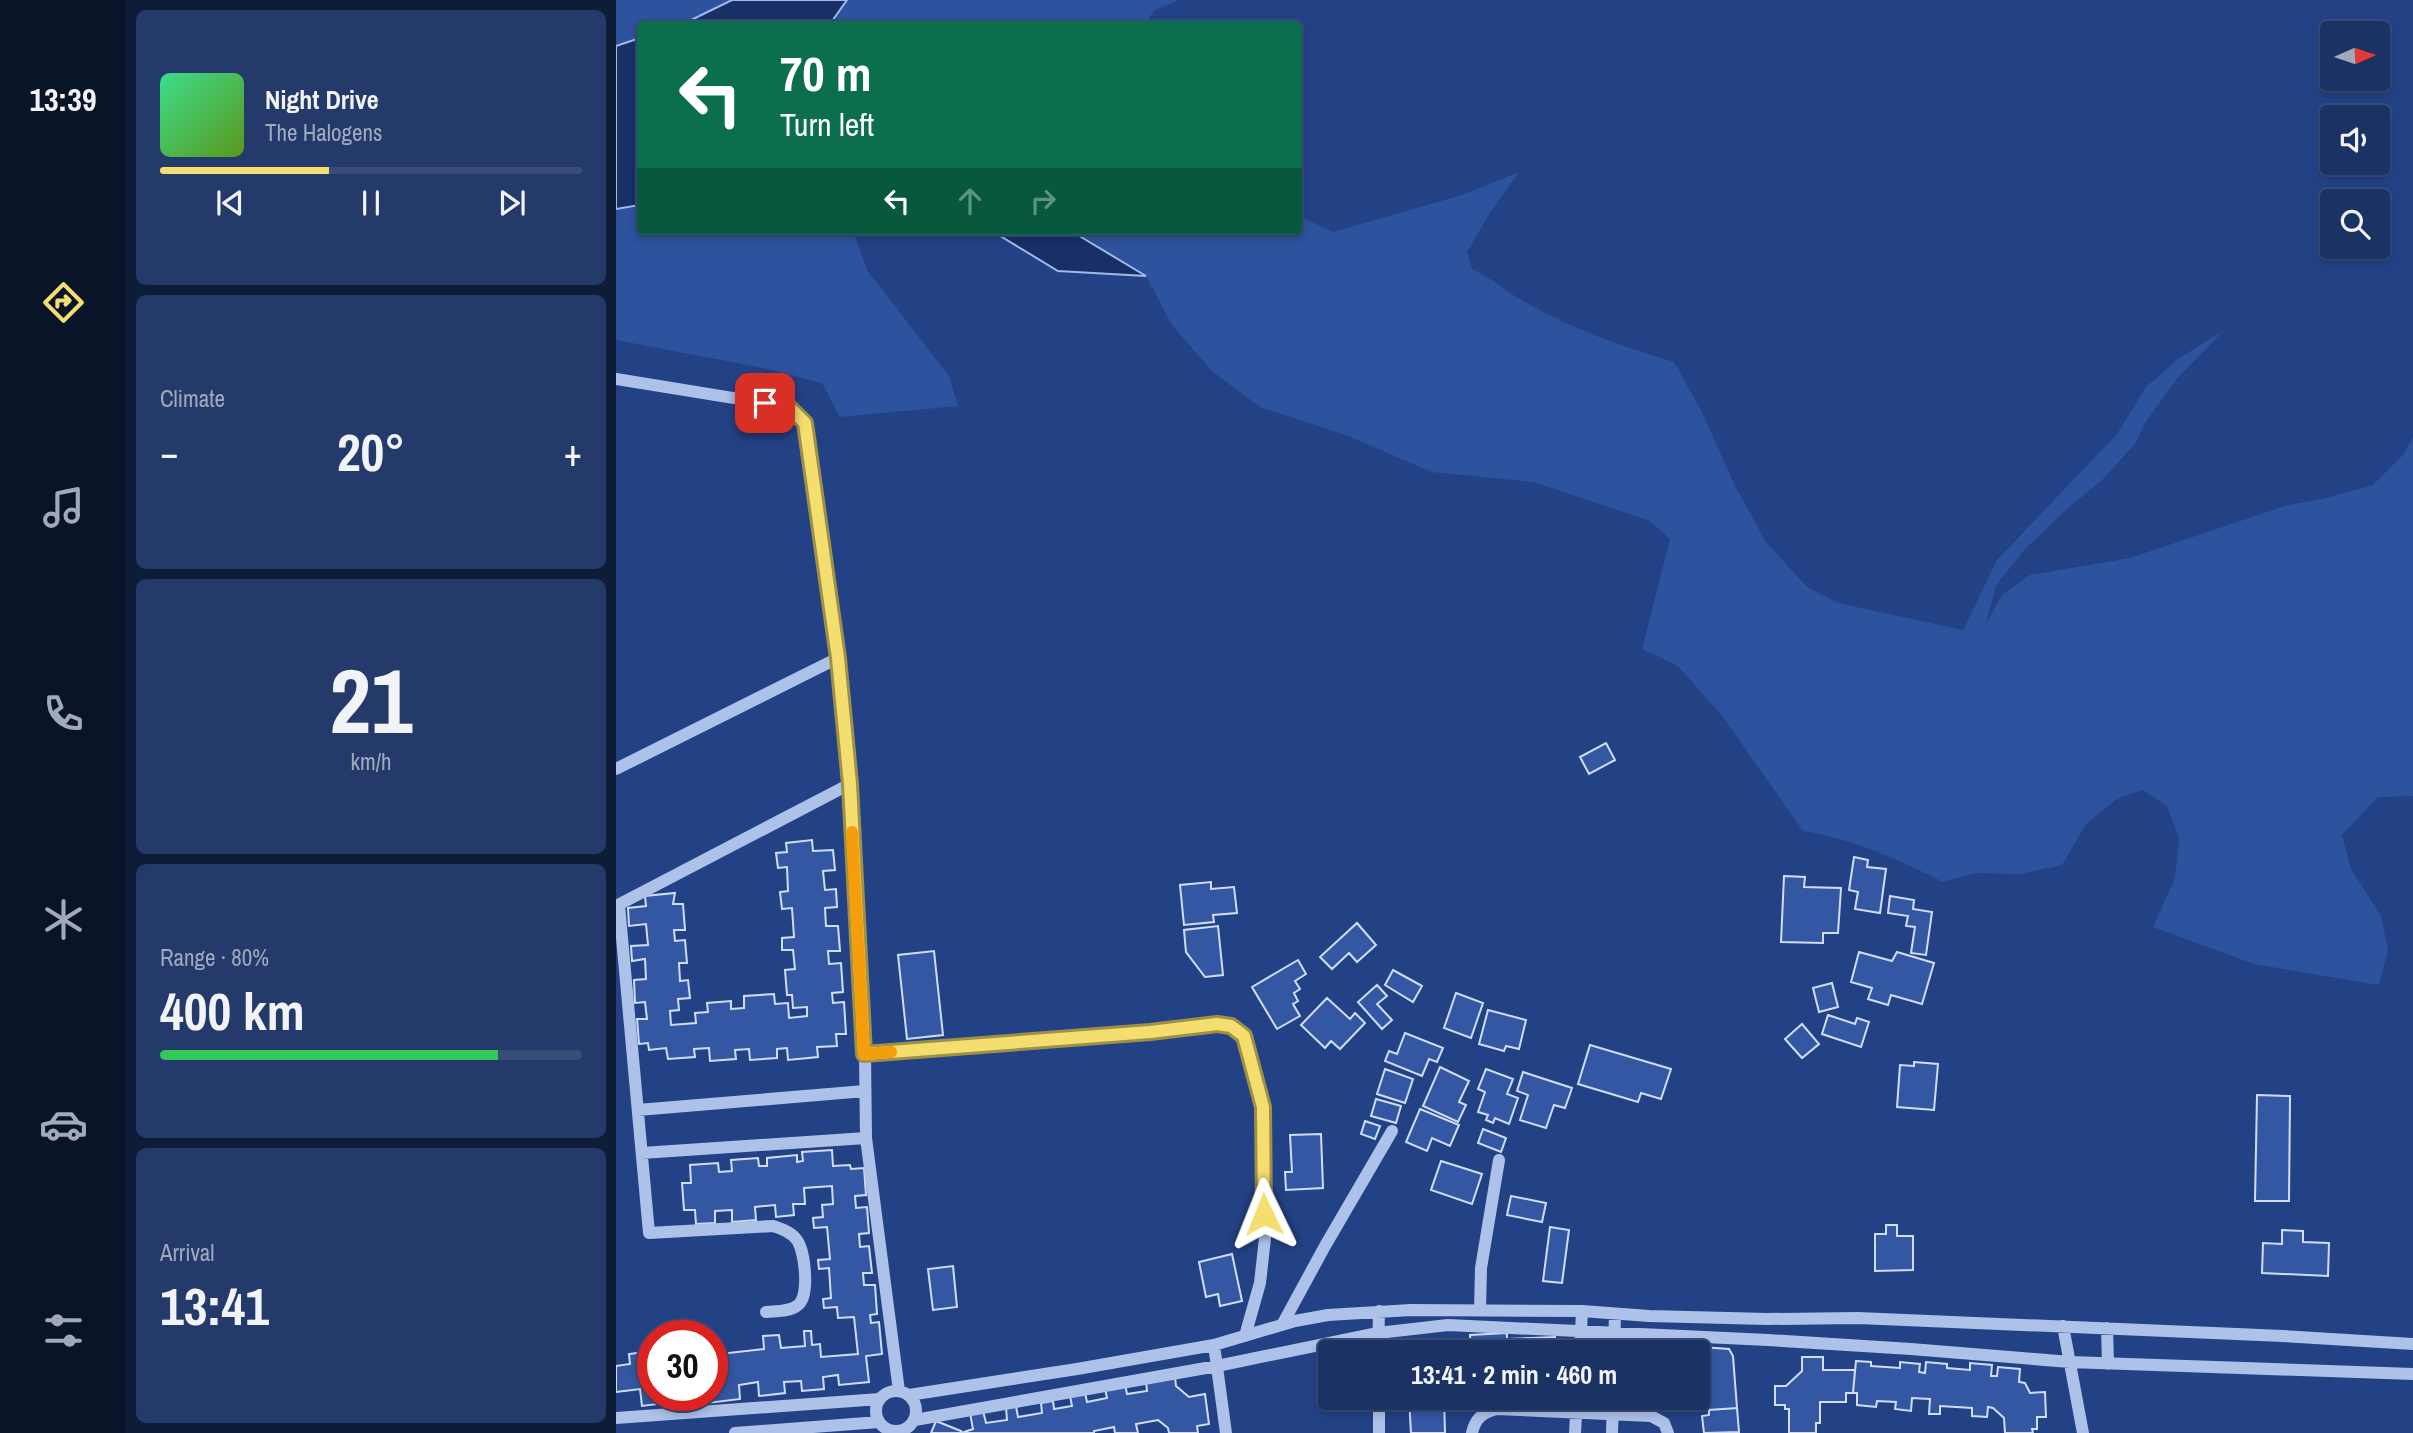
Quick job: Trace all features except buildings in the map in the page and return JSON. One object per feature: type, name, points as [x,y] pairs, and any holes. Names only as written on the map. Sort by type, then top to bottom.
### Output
[{"type":"street","points":[[616,379],[789,407],[805,423],[838,658],[850,784],[866,1139],[904,1393],[917,1409],[915,1420]]},
{"type":"street","points":[[616,769],[838,658]]},
{"type":"street","points":[[766,1312],[796,1307],[803,1300],[803,1256],[797,1241],[787,1230],[773,1226],[649,1234],[618,905],[850,784]]},
{"type":"street","points":[[864,1054],[1150,1032],[1217,1024],[1231,1026],[1244,1036],[1263,1107],[1265,1238],[1260,1283],[1245,1336]]},
{"type":"street","points":[[638,1111],[865,1091]]},
{"type":"street","points":[[1282,1325],[1392,1131]]},
{"type":"street","points":[[642,1153],[866,1139]]},
{"type":"street","points":[[1480,1310],[1481,1268],[1499,1160]]},
{"type":"street","points":[[1378,1340],[1379,1311]]},
{"type":"street","points":[[616,1418],[880,1399],[890,1392],[904,1393],[1214,1345],[1328,1315],[1379,1311],[1582,1311],[1767,1319],[1858,1318],[2413,1344]]},
{"type":"street","points":[[1581,1340],[1582,1311]]},
{"type":"street","points":[[1615,1314],[1615,1340]]},
{"type":"street","points":[[880,1399],[876,1413],[879,1422],[885,1429],[903,1431],[915,1420],[1217,1366],[1378,1333],[1448,1325],[1872,1346],[2108,1364],[2413,1374]]},
{"type":"street","points":[[2063,1326],[2082,1433]]},
{"type":"street","points":[[2107,1328],[2108,1364]]},
{"type":"street","points":[[1214,1345],[1226,1433]]},
{"type":"street","points":[[1379,1410],[1379,1433]]},
{"type":"street","points":[[1472,1433],[1480,1416],[1494,1410]]},
{"type":"street","points":[[1575,1433],[1577,1410]]},
{"type":"street","points":[[1596,1410],[1612,1414],[1651,1416],[1664,1423],[1668,1433]]},
{"type":"street","points":[[1612,1410],[1612,1433]]},
{"type":"street","points":[[736,1433],[879,1422]]},
{"type":"shaded area","points":[[616,0],[732,0],[689,21],[637,21],[637,39],[616,46]]},
{"type":"shaded area","points":[[732,0],[847,0],[832,21],[689,21]]},
{"type":"shaded area","points":[[847,0],[1179,0],[1155,10],[1146,21],[832,21]]},
{"type":"shaded area","points":[[637,39],[637,206],[616,209],[616,46]]},
{"type":"shaded area","points":[[1519,172],[1467,252],[1472,269],[1555,318],[1674,362],[1702,412],[1735,486],[1766,542],[1807,587],[1838,603],[1963,630],[1997,560],[2117,434],[2146,387],[2178,359],[2223,331],[2176,380],[2145,423],[2135,444],[2102,480],[2026,548],[1996,585],[1986,624],[2002,595],[2030,575],[2130,558],[2285,506],[2373,485],[2403,455],[2413,438],[2413,796],[2378,797],[2342,835],[2351,869],[2381,916],[2388,950],[2379,985],[2254,964],[2153,927],[2175,878],[2179,838],[2167,806],[2143,790],[2118,798],[2086,824],[2062,865],[2021,874],[1975,873],[1943,882],[1875,851],[1840,839],[1803,831],[1723,717],[1678,666],[1642,649],[1670,539],[1650,521],[1534,482],[1432,472],[1346,435],[1260,407],[1212,371],[1172,325],[1146,276],[1078,235],[1302,235],[1302,217],[1333,232],[1462,195]]},
{"type":"shaded area","points":[[637,206],[637,235],[854,235],[867,270],[949,376],[958,406],[840,417],[822,383],[763,368],[616,340],[616,209]]},
{"type":"shaded area","points":[[999,235],[1078,235],[1146,276],[1058,271]]},
{"type":"slow traffic","points":[[852,832],[864,1054],[891,1052]]},
{"type":"route","points":[[765,403],[789,407],[805,423],[838,658],[850,784],[864,1054],[1150,1032],[1217,1024],[1231,1026],[1244,1036],[1263,1107],[1264,1214]]}]
